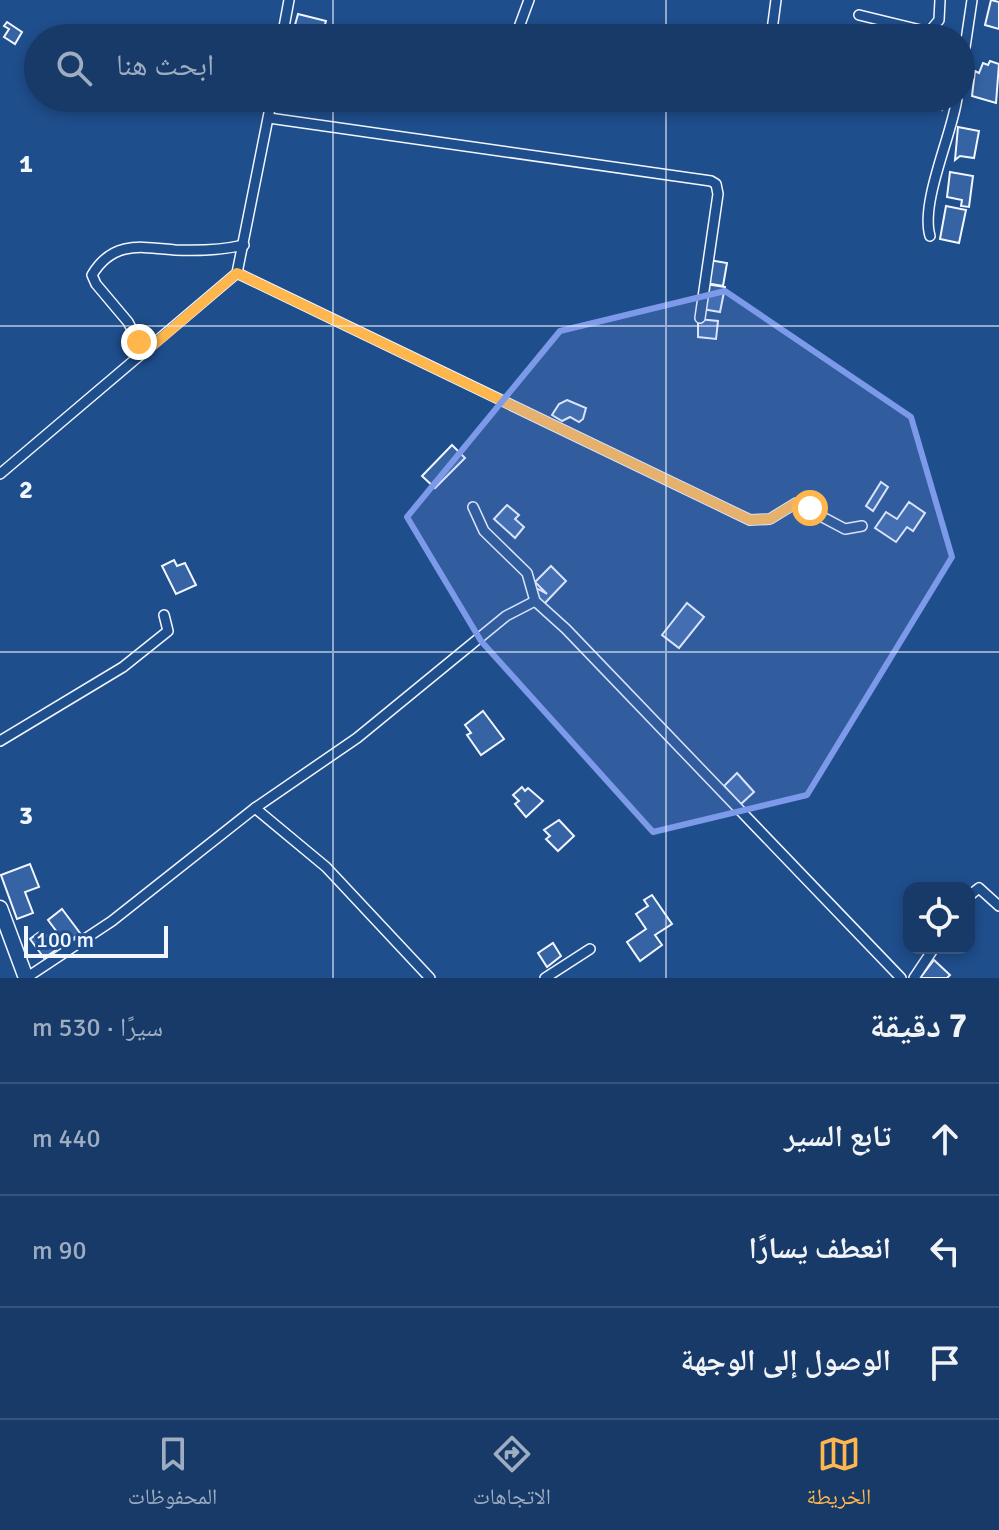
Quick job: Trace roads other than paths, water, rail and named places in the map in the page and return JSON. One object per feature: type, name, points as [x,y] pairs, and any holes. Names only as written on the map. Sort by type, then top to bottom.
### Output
[{"type":"main road","points":[[1,914],[26,978]]},
{"type":"street","points":[[285,24],[289,0]]},
{"type":"street","points":[[520,24],[529,0]]},
{"type":"street","points":[[773,24],[776,0]]},
{"type":"street","points":[[936,24],[939,20],[940,0]]},
{"type":"street","points":[[968,24],[972,0]]},
{"type":"street","points":[[859,15],[896,24]]},
{"type":"street","points":[[0,474],[237,273],[270,112]]},
{"type":"street","points":[[930,236],[928,229],[942,147],[953,112]]},
{"type":"street","points":[[269,118],[711,181],[716,184],[718,194],[700,318]]},
{"type":"street","points":[[144,353],[128,322],[96,284],[92,275],[96,269],[125,247],[212,250],[244,245]]},
{"type":"street","points":[[237,273],[750,520],[770,519],[796,503],[845,529],[862,526]]},
{"type":"street","points":[[473,507],[484,531],[527,573],[535,601],[566,629],[901,978]]},
{"type":"street","points":[[26,978],[112,921],[255,808],[357,738],[506,616],[535,601]]},
{"type":"street","points":[[0,741],[141,655],[168,631],[164,615]]},
{"type":"street","points":[[255,808],[326,867],[430,978]]},
{"type":"street","points":[[975,891],[979,888],[999,906]]},
{"type":"street","points":[[545,978],[590,949]]},
{"type":"street","points":[[914,978],[930,954]]}]
